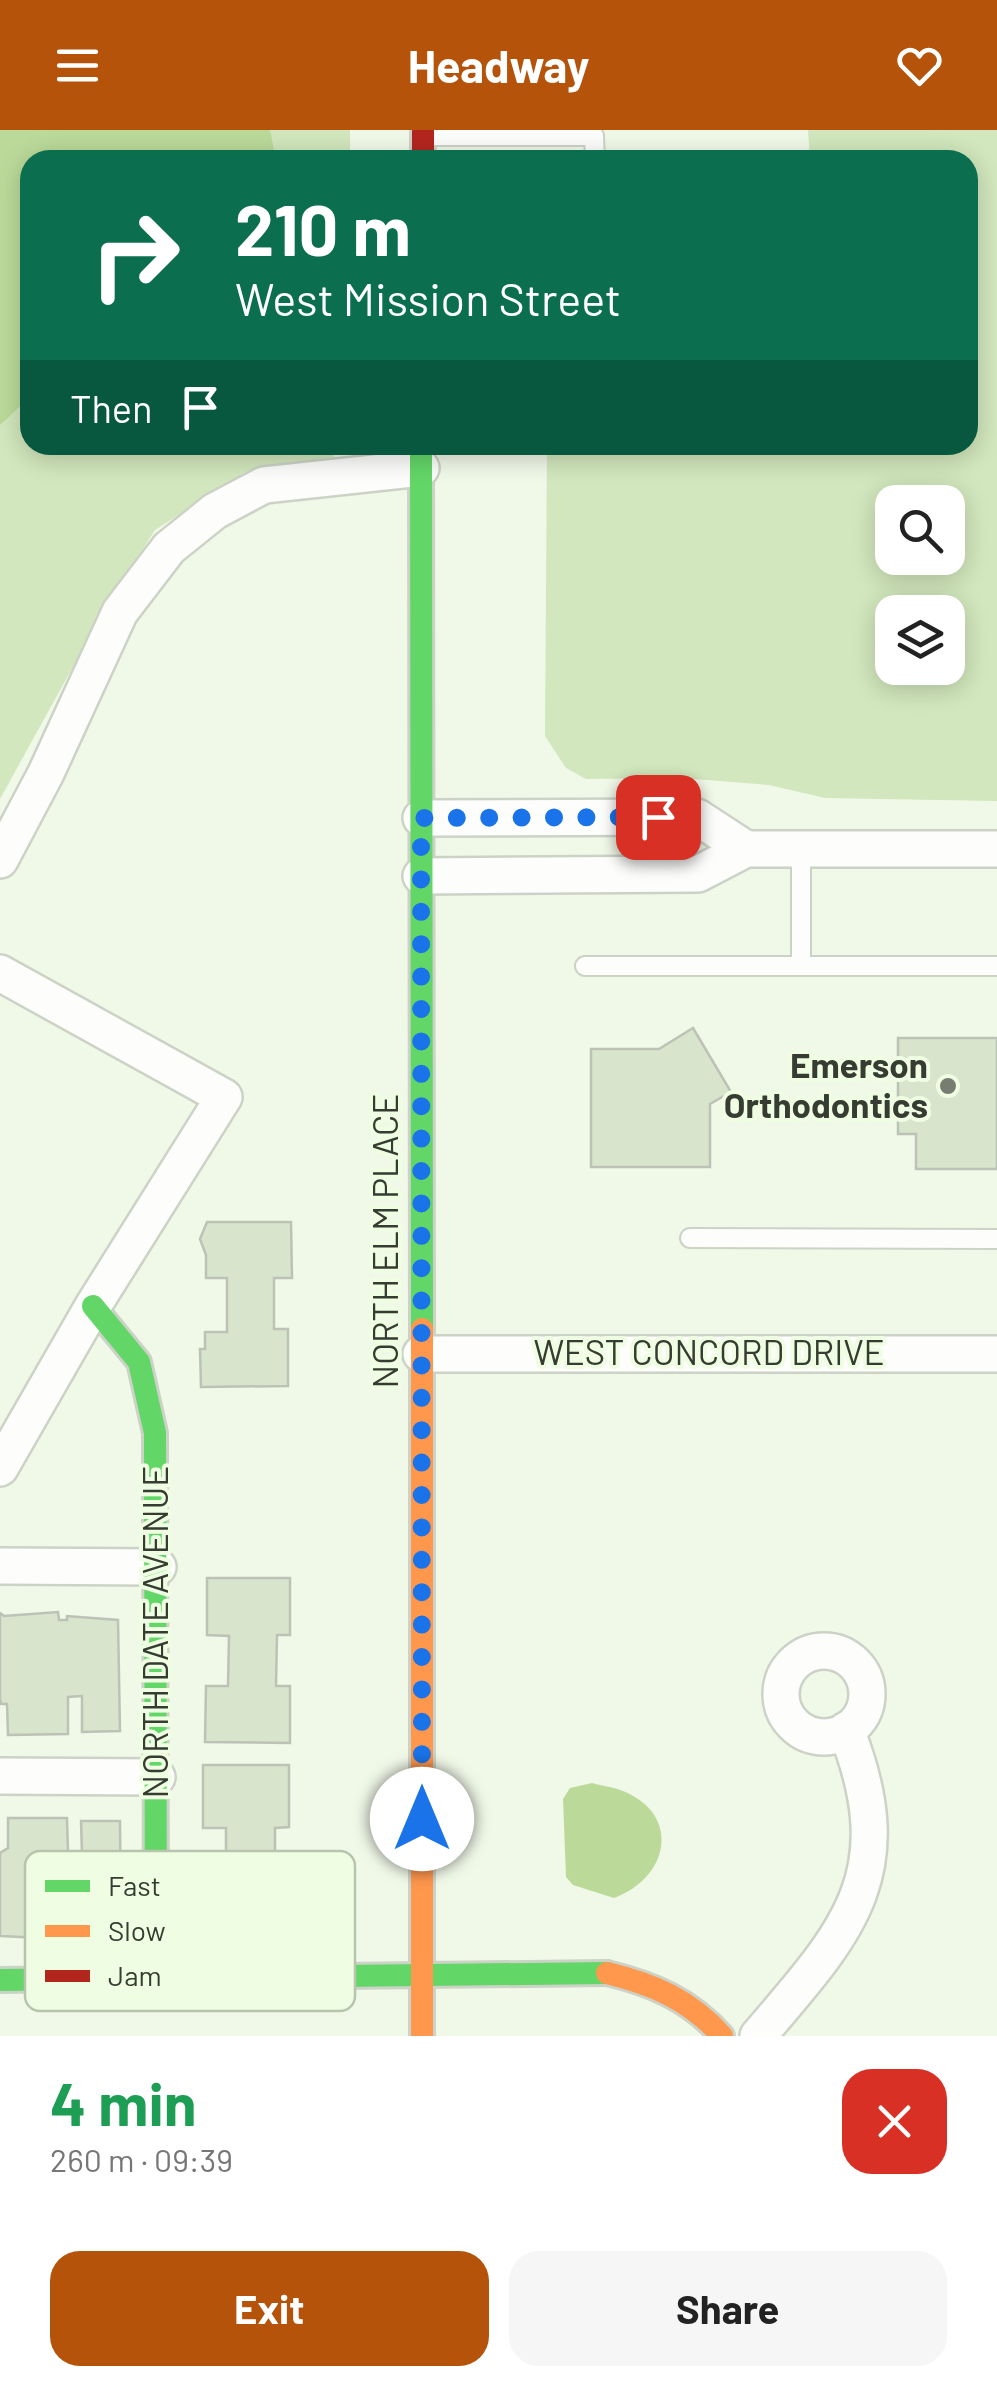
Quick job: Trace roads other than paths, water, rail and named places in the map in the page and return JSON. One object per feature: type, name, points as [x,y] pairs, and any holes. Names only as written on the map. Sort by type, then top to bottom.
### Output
[{"type":"main road","name":"NORTH ELM PLACE","points":[[421,456],[422,2036]]},
{"type":"main road","name":"NORTH DATE AVENUE","points":[[93,1306],[137,1350],[150,1393],[155,1433],[157,1851]]},
{"type":"main road","points":[[355,1975],[604,1972],[648,1983],[700,2010],[722,2036]]},
{"type":"main road","points":[[0,1980],[25,1980]]},
{"type":"street","points":[[0,860],[46,773],[120,612],[169,548],[215,511],[264,485],[421,456]]},
{"type":"street","points":[[421,818],[697,817],[746,849]]},
{"type":"street","points":[[421,876],[698,874],[746,849],[997,850]]},
{"type":"street","points":[[0,973],[224,1096],[93,1306],[0,1468]]},
{"type":"street","name":"WEST CONCORD DRIVE","points":[[422,1354],[997,1354]]},
{"type":"street","points":[[0,1566],[158,1567]]},
{"type":"street","points":[[758,2036],[828,1954],[866,1880],[870,1808],[846,1730]]},
{"type":"street","points":[[0,1776],[157,1777]]},
{"type":"lane","points":[[423,133],[594,136],[595,150]]},
{"type":"lane","points":[[800,850],[802,966]]},
{"type":"lane","points":[[585,966],[997,966]]},
{"type":"lane","points":[[690,1238],[997,1239]]},
{"type":"place","name":"Emerson Orthodontics","points":[[948,1086]]}]
